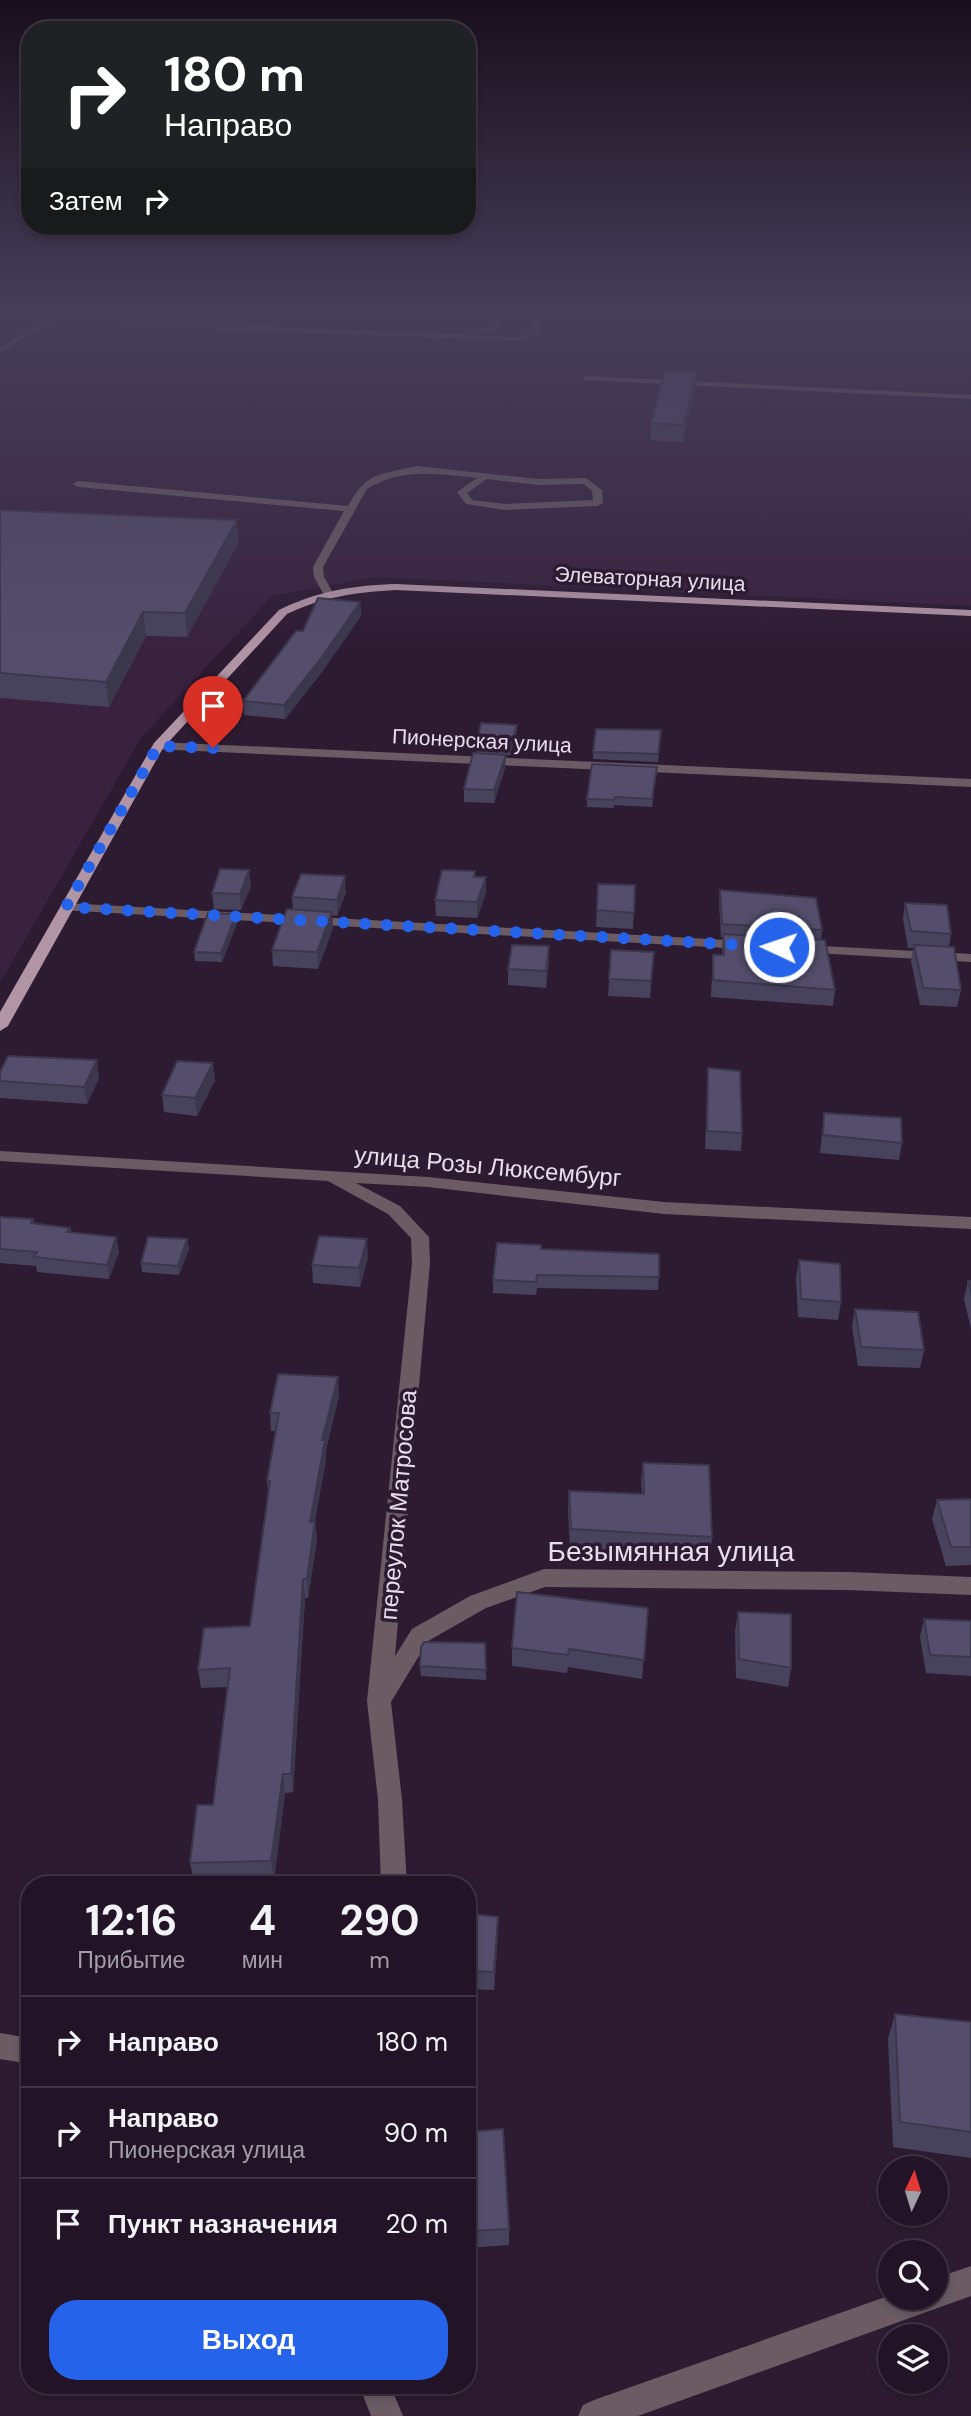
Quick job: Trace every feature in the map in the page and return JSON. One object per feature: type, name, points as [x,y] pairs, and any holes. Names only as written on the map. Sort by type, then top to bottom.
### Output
[{"type":"main road","name":"Элеваторная улица","points":[[0,1026],[158,746],[283,612],[328,593],[396,587],[971,613]]},
{"type":"street","points":[[328,593],[319,577],[318,567],[363,487],[376,480],[416,469],[486,476],[538,482],[586,481],[597,490],[598,503],[505,507],[469,502],[462,492],[486,476]]},
{"type":"street","points":[[78,484],[198,493],[295,506],[351,509]]},
{"type":"street","name":"Пионерская улица","points":[[158,746],[971,783]]},
{"type":"street","points":[[66,907],[762,947]]},
{"type":"street","points":[[790,948],[971,958]]},
{"type":"street","name":"улица Розы Люксембург","points":[[0,1157],[428,1182],[664,1208],[971,1223]]},
{"type":"street","name":"переулок Матросова","points":[[329,1176],[394,1210],[420,1237],[421,1263],[379,1701],[390,1800],[394,1876]]},
{"type":"street","name":"Безымянная улица","points":[[379,1701],[420,1635],[478,1602],[544,1578],[848,1581],[971,1586]]},
{"type":"street","points":[[0,2046],[21,2050]]},
{"type":"street","points":[[948,2290],[971,2281]]},
{"type":"street","points":[[594,2416],[890,2310]]},
{"type":"street","points":[[378,2394],[387,2416]]},
{"type":"shaded area","points":[[0,427],[971,427],[971,606],[375,577],[272,596],[141,738],[0,983]]},
{"type":"building","points":[[0,510],[237,520],[185,613],[143,612],[106,682],[0,673]]},
{"type":"building","points":[[318,598],[360,602],[284,705],[243,701],[296,631],[303,631]]},
{"type":"building","points":[[481,723],[517,725],[510,748],[476,746]]},
{"type":"building","points":[[596,729],[661,730],[658,754],[593,752]]},
{"type":"building","points":[[473,753],[506,755],[494,790],[464,789]]},
{"type":"building","points":[[592,764],[657,767],[652,799],[587,799]]},
{"type":"building","points":[[220,869],[249,870],[240,894],[212,893]]},
{"type":"building","points":[[442,870],[475,871],[474,877],[486,877],[477,902],[435,900]]},
{"type":"building","points":[[301,874],[345,876],[337,900],[292,897]]},
{"type":"building","points":[[598,884],[635,885],[634,913],[597,910]]},
{"type":"building","points":[[720,890],[816,898],[822,930],[722,924]]},
{"type":"building","points":[[905,903],[947,905],[951,934],[911,931]]},
{"type":"building","points":[[287,909],[332,912],[317,952],[272,950]]},
{"type":"building","points":[[208,913],[236,914],[221,953],[194,952]]},
{"type":"building","points":[[723,934],[825,940],[835,990],[713,980],[713,955],[724,955]]},
{"type":"building","points":[[512,945],[549,946],[546,971],[508,969]]},
{"type":"building","points":[[914,945],[954,947],[961,990],[923,988]]},
{"type":"building","points":[[611,950],[654,952],[651,981],[609,979]]},
{"type":"building","points":[[8,1056],[97,1060],[84,1087],[0,1081],[0,1072]]},
{"type":"building","points":[[177,1061],[213,1063],[195,1098],[162,1095]]},
{"type":"building","points":[[708,1068],[740,1071],[742,1133],[707,1131]]},
{"type":"building","points":[[824,1113],[901,1118],[902,1143],[823,1135]]},
{"type":"building","points":[[0,1217],[33,1219],[31,1223],[70,1228],[67,1232],[116,1237],[107,1265],[34,1257],[37,1252],[0,1249]]},
{"type":"building","points":[[319,1236],[367,1239],[359,1268],[312,1265]]},
{"type":"building","points":[[148,1237],[187,1239],[178,1266],[141,1263]]},
{"type":"building","points":[[497,1243],[541,1245],[541,1249],[659,1254],[659,1277],[537,1275],[536,1282],[493,1280]]},
{"type":"building","points":[[799,1260],[840,1264],[841,1302],[801,1299]]},
{"type":"building","points":[[855,1309],[918,1312],[924,1350],[861,1347]]},
{"type":"building","points":[[278,1374],[338,1377],[322,1440],[325,1440],[310,1522],[315,1521],[307,1579],[303,1579],[291,1774],[283,1774],[271,1861],[190,1863],[197,1805],[213,1805],[230,1668],[198,1670],[204,1628],[250,1626],[270,1481],[267,1481],[279,1413],[270,1413]]},
{"type":"building","points":[[643,1463],[709,1465],[712,1537],[571,1529],[569,1491],[644,1494]]},
{"type":"building","points":[[971,1499],[971,1547],[951,1547],[937,1500]]},
{"type":"building","points":[[517,1592],[648,1608],[644,1660],[569,1649],[568,1655],[512,1648]]},
{"type":"building","points":[[738,1612],[791,1614],[791,1668],[739,1659]]},
{"type":"building","points":[[924,1619],[971,1621],[971,1657],[930,1655]]},
{"type":"building","points":[[424,1642],[485,1643],[486,1670],[420,1666],[421,1647]]},
{"type":"building","points":[[476,1914],[498,1917],[494,1972],[476,1971]]},
{"type":"building","points":[[895,2014],[971,2022],[971,2132],[900,2122]]},
{"type":"building","points":[[503,2129],[509,2229],[476,2231],[476,2131]]},
{"type":"route","points":[[213,748],[158,746],[66,907],[779,947]]}]
